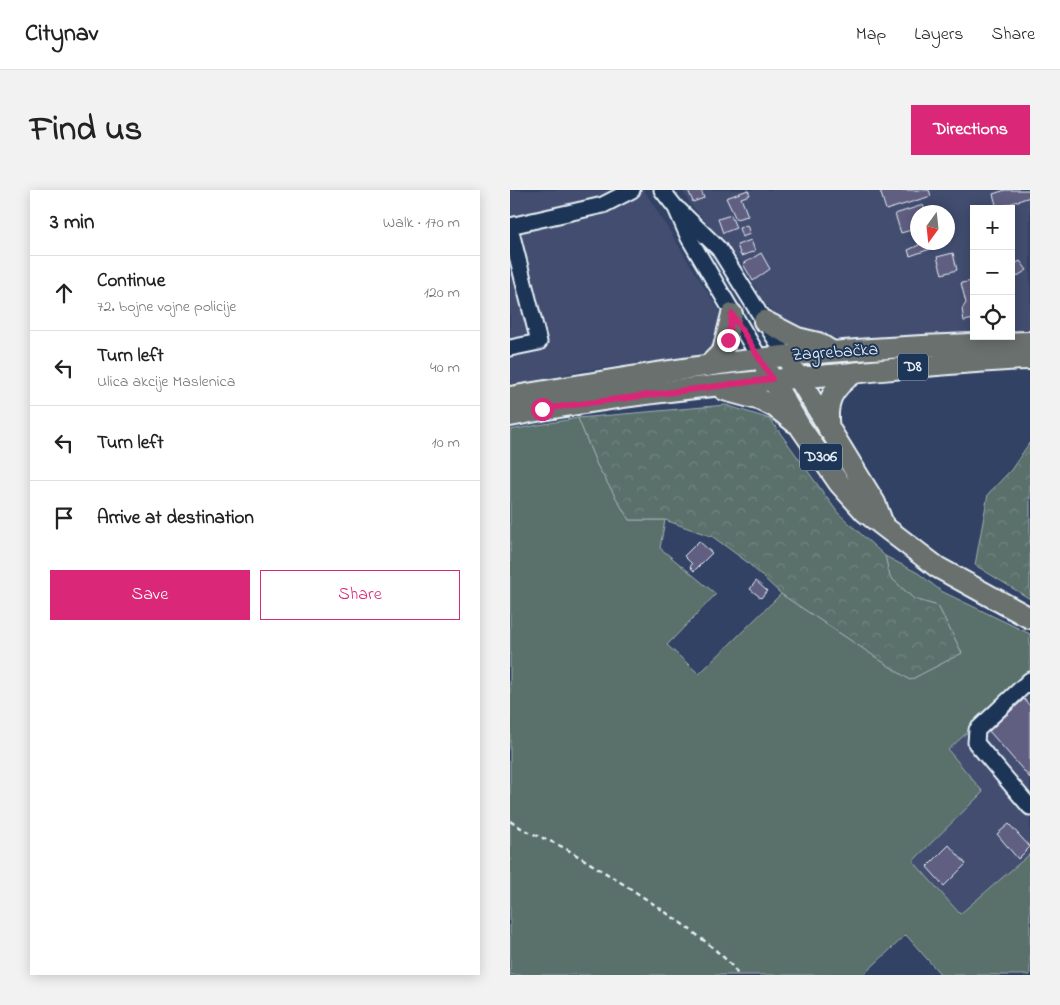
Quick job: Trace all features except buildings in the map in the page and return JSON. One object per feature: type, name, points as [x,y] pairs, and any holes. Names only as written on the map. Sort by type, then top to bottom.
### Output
[{"type":"main road","points":[[708,366],[723,351],[732,314]]},
{"type":"main road","points":[[764,321],[797,338],[818,343],[835,353]]},
{"type":"main road","name":"Zagrebačka","points":[[760,359],[970,344],[1030,342]]},
{"type":"main road","points":[[786,356],[797,377]]},
{"type":"main road","points":[[760,359],[772,379]]},
{"type":"main road","name":"D8","points":[[510,397],[760,359]]},
{"type":"main road","name":"Zagrebačka","points":[[772,379],[980,361],[1030,359]]},
{"type":"main road","points":[[829,430],[827,415],[833,393],[841,382],[854,373]]},
{"type":"main road","name":"D306","points":[[797,377],[875,503],[883,524]]},
{"type":"main road","name":"D8","points":[[510,416],[601,400],[772,379]]},
{"type":"main road","name":"D306","points":[[772,379],[801,428],[852,499],[937,567],[1030,618]]},
{"type":"main road","points":[[713,386],[761,400],[786,415],[801,428]]},
{"type":"street","points":[[510,348],[539,342],[510,227],[603,205],[632,190]]},
{"type":"street","points":[[662,190],[676,208],[693,222],[718,249],[786,356]]},
{"type":"street","points":[[676,208],[689,238],[760,359]]},
{"type":"street","points":[[1030,680],[977,730],[976,743],[1030,807]]},
{"type":"path","points":[[510,821],[521,829],[567,849],[684,926],[727,960],[738,975]]},
{"type":"shaded area","points":[[510,190],[644,190],[723,317],[715,346],[701,355],[581,371],[510,386]]},
{"type":"shaded area","points":[[682,190],[1030,190],[1030,337],[1015,337],[1015,205],[970,205],[970,338],[840,339],[786,325],[764,303],[743,264],[690,204]]},
{"type":"shaded area","points":[[1030,675],[1030,854],[960,914],[913,861],[982,792],[948,750]]},
{"type":"green space","points":[[726,405],[770,419],[838,513],[885,556],[890,577],[914,599],[938,606],[962,653],[910,680],[781,594],[747,562],[713,537],[665,520],[629,520],[597,465],[578,418]]},
{"type":"green space","points":[[578,418],[597,465],[629,520],[665,520],[660,548],[716,594],[667,645],[699,674],[781,594],[910,680],[962,653],[938,606],[914,599],[890,577],[885,556],[918,573],[941,591],[1030,634],[1030,675],[948,750],[983,792],[913,861],[960,914],[1030,854],[1030,975],[941,975],[906,935],[863,975],[510,975],[510,430]]},
{"type":"green space","points":[[1030,442],[1030,599],[975,565],[988,494],[1011,470]]},
{"type":"route","points":[[542,409],[772,379],[732,314],[728,340]]}]
